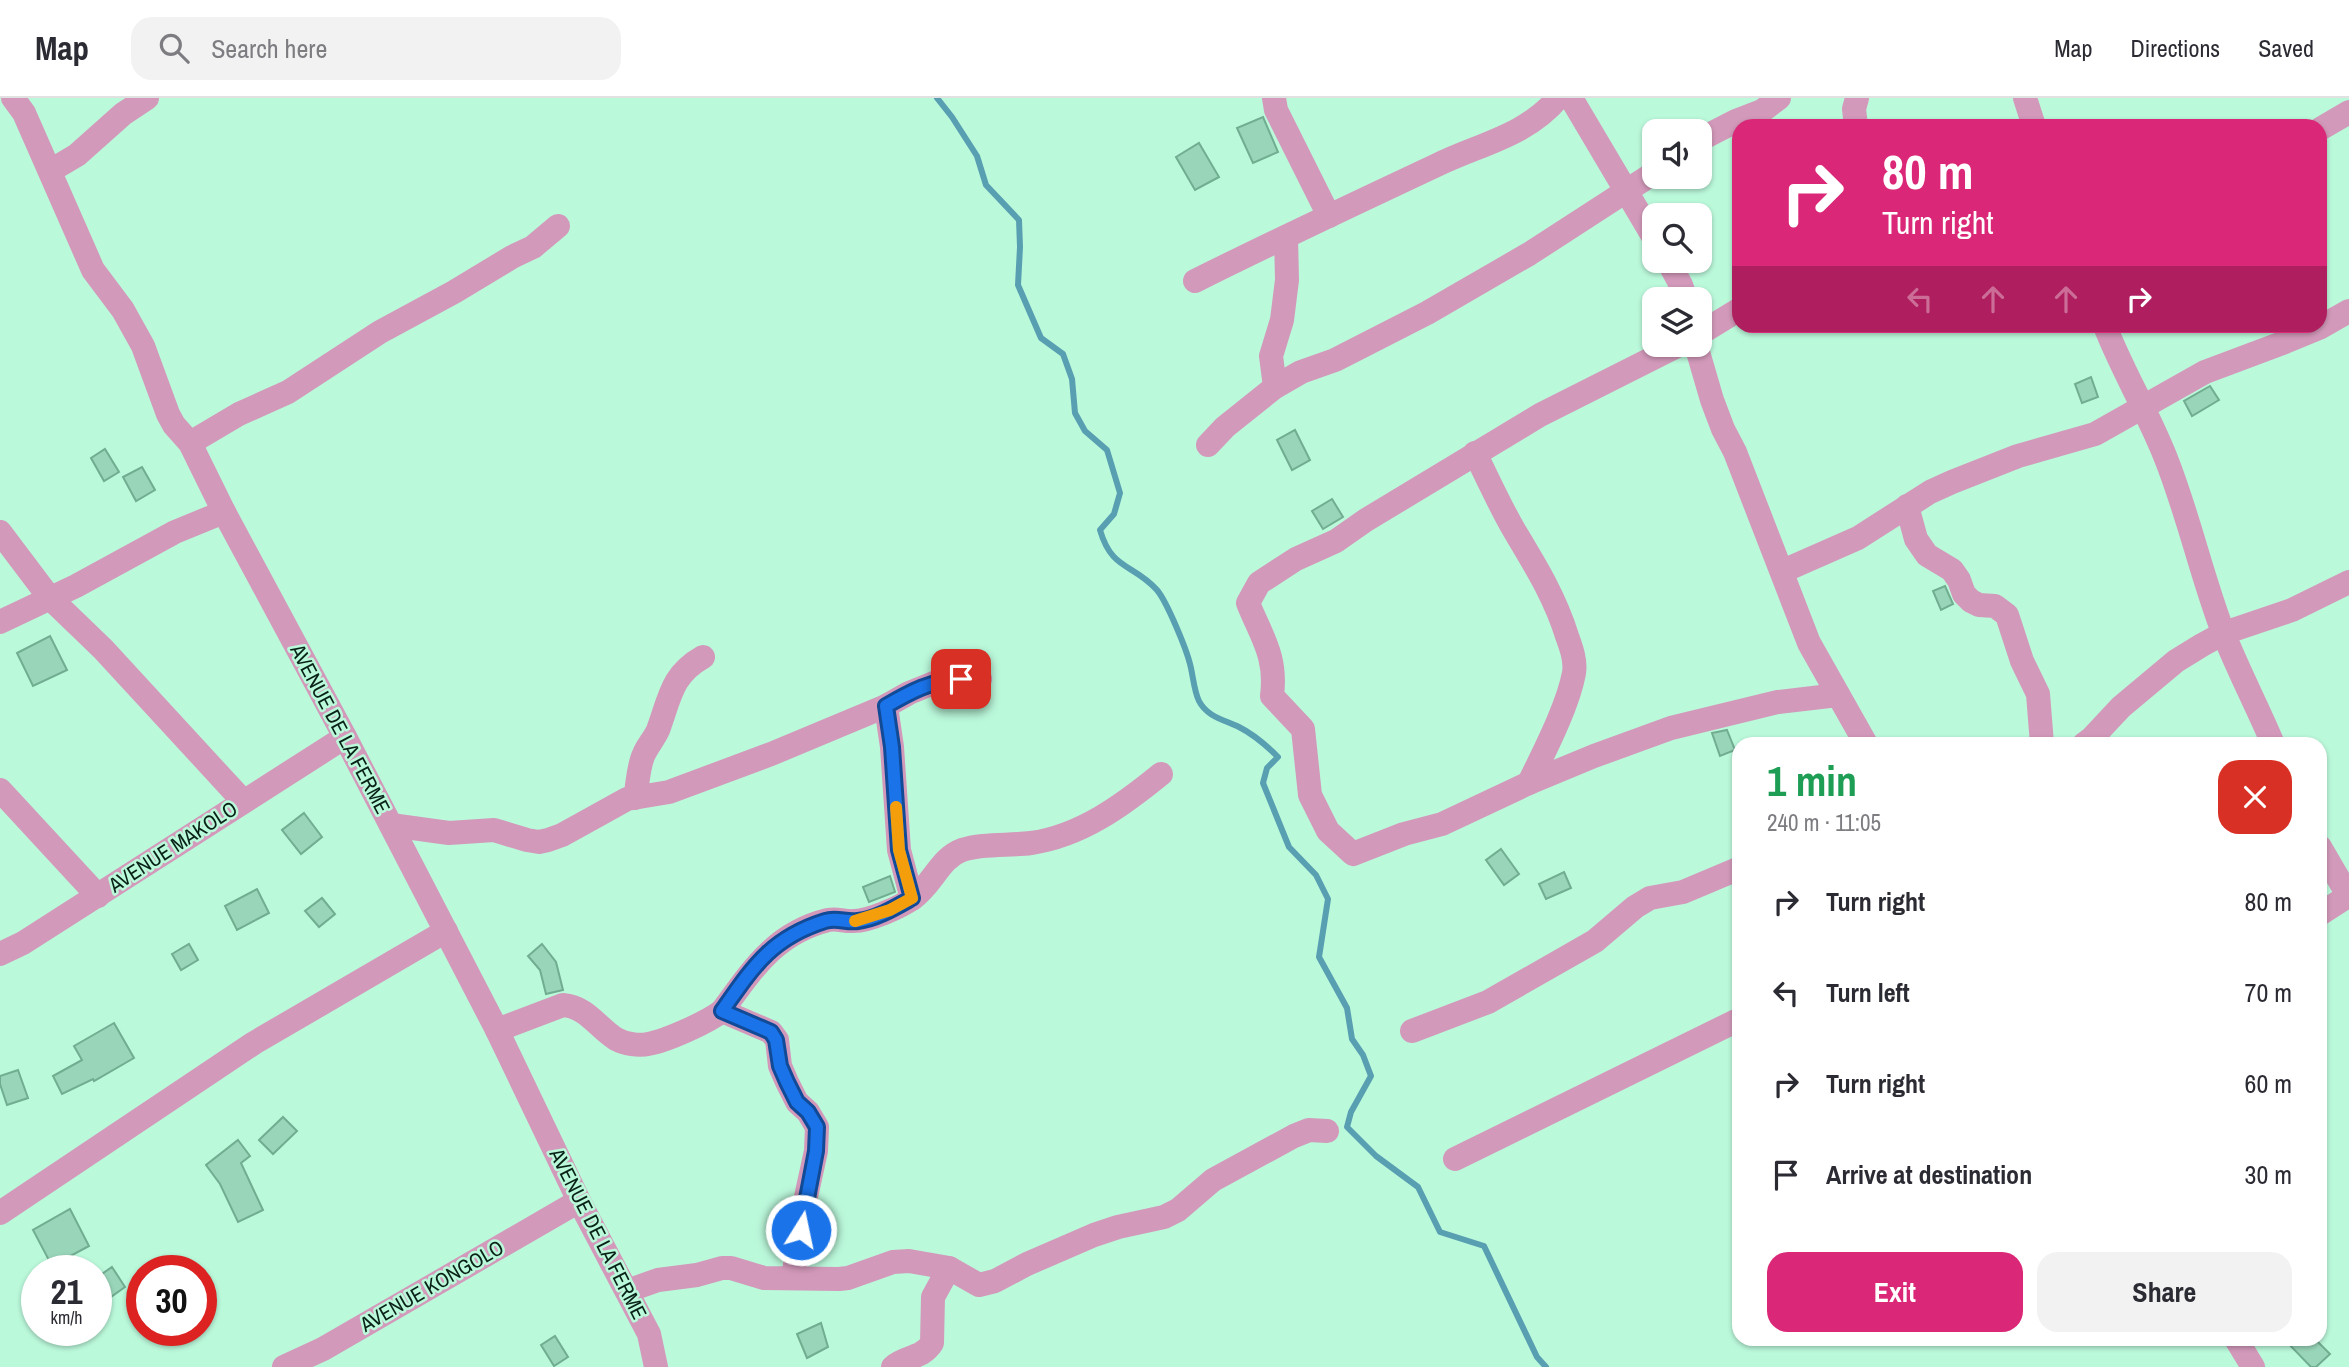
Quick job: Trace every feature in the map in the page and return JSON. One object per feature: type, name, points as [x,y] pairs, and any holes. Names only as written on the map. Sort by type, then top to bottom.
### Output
[{"type":"street","name":"AVENUE DE LA FERME","points":[[13,98],[24,113],[88,262],[123,310],[143,346],[168,414],[190,443],[497,1030],[579,1201],[649,1334],[656,1367]]},
{"type":"street","points":[[50,171],[77,155],[123,114],[148,98]]},
{"type":"street","points":[[1274,98],[1276,110],[1329,216]]},
{"type":"street","points":[[1195,281],[1451,158],[1518,132],[1534,122],[1558,98]]},
{"type":"street","points":[[1571,98],[1642,218]]},
{"type":"street","points":[[1741,119],[1762,111],[1779,98]]},
{"type":"street","points":[[1855,119],[1857,98]]},
{"type":"street","points":[[2025,98],[2032,119]]},
{"type":"street","points":[[2327,125],[2349,112]]},
{"type":"street","points":[[1712,133],[1732,123]]},
{"type":"street","points":[[1208,445],[1224,427],[1275,387],[1301,372],[1335,360],[1427,313],[1529,254],[1642,181]]},
{"type":"street","points":[[190,443],[239,414],[288,392],[380,332],[533,247],[558,226]]},
{"type":"street","points":[[1275,387],[1271,356],[1282,320],[1287,280],[1286,237]]},
{"type":"street","points":[[2327,323],[2349,311]]},
{"type":"street","points":[[1712,326],[1732,314]]},
{"type":"street","points":[[2108,333],[2166,458],[2224,633],[2270,737]]},
{"type":"street","points":[[1783,571],[1858,538],[1930,492],[1981,469],[2095,434],[2205,372],[2307,333]]},
{"type":"street","points":[[1655,357],[1540,415],[1366,520],[1336,541],[1296,559],[1259,583],[1248,603],[1266,641],[1275,675],[1272,696],[1303,730],[1310,795],[1328,831],[1353,854],[1404,834],[1442,824],[1529,783],[1671,728],[1779,702],[1839,695]]},
{"type":"street","points":[[1700,357],[1723,429],[1735,452],[1783,571],[1809,643],[1862,737]]},
{"type":"street","points":[[1475,453],[1559,610],[1573,653],[1574,671],[1563,706],[1529,783]]},
{"type":"street","points":[[1908,506],[1916,539],[1927,555],[1952,570],[1964,594],[1971,601],[1979,605],[1996,606],[2007,615],[2022,661],[2038,694],[2041,737]]},
{"type":"street","points":[[0,622],[76,586],[166,537],[224,512]]},
{"type":"street","points":[[0,532],[49,597],[103,649],[243,801]]},
{"type":"street","points":[[2093,737],[2121,707],[2176,661],[2224,633],[2292,610],[2349,582]]},
{"type":"street","points":[[635,797],[643,756],[657,732],[669,695],[679,676],[689,665],[704,657]]},
{"type":"street","points":[[391,825],[449,834],[494,830],[538,842],[562,835],[615,804],[635,797],[669,792],[783,750],[941,680],[980,679]]},
{"type":"street","points":[[886,706],[892,747],[899,850],[912,898]]},
{"type":"street","name":"AVENUE MAKOLO","points":[[0,954],[23,943],[98,896],[345,737]]},
{"type":"street","points":[[497,1030],[562,1005],[574,1006],[617,1039],[647,1045],[713,1018],[722,1011],[765,953],[775,945],[827,920],[859,921],[912,898],[953,854],[965,849],[1032,843],[1063,834],[1102,817],[1128,801],[1161,774]]},
{"type":"street","points":[[0,790],[98,896]]},
{"type":"street","points":[[2327,859],[2349,897],[2327,910]]},
{"type":"street","points":[[1412,1031],[1497,997],[1595,941],[1635,907],[1650,898],[1683,892],[1732,871]]},
{"type":"street","points":[[0,1213],[254,1043],[446,931]]},
{"type":"street","points":[[722,1011],[771,1032],[776,1040],[780,1066],[787,1082],[797,1102],[808,1112],[817,1127],[816,1151],[793,1278]]},
{"type":"street","points":[[1455,1159],[1732,1023]]},
{"type":"street","points":[[627,1291],[658,1280],[697,1275],[722,1268],[764,1278],[848,1278],[893,1262],[909,1261],[949,1268],[979,1285],[995,1281],[1094,1235],[1164,1217],[1178,1210],[1213,1180],[1284,1140],[1309,1130],[1327,1131]]},
{"type":"street","name":"AVENUE KONGOLO","points":[[284,1367],[323,1349],[579,1201]]},
{"type":"street","points":[[892,1367],[922,1355],[932,1343],[933,1297],[949,1268]]},
{"type":"street","points":[[2240,1346],[2253,1367]]},
{"type":"building","points":[[1263,117],[1278,152],[1253,163],[1237,128]]},
{"type":"building","points":[[1199,143],[1219,177],[1195,190],[1176,157]]},
{"type":"building","points":[[2091,377],[2098,397],[2082,403],[2075,384]]},
{"type":"building","points":[[2210,386],[2219,400],[2192,416],[2184,401]]},
{"type":"building","points":[[1295,430],[1310,460],[1292,470],[1277,440]]},
{"type":"building","points":[[105,449],[119,472],[104,481],[91,458]]},
{"type":"building","points":[[142,467],[155,490],[136,501],[123,477]]},
{"type":"building","points":[[1332,499],[1343,517],[1323,529],[1312,511]]},
{"type":"building","points":[[1945,586],[1953,604],[1941,610],[1933,591]]},
{"type":"building","points":[[50,636],[67,670],[33,686],[17,653]]},
{"type":"building","points":[[1727,730],[1732,751],[1720,756],[1712,733]]},
{"type":"building","points":[[304,813],[322,837],[301,854],[282,830]]},
{"type":"building","points":[[1501,849],[1519,874],[1504,885],[1486,860]]},
{"type":"building","points":[[1564,872],[1571,888],[1546,899],[1539,884]]},
{"type":"building","points":[[890,876],[895,892],[869,902],[863,887]]},
{"type":"building","points":[[257,889],[269,913],[237,930],[225,906]]},
{"type":"building","points":[[322,898],[335,914],[319,927],[305,911]]},
{"type":"building","points":[[189,944],[198,960],[181,970],[172,954]]},
{"type":"building","points":[[542,944],[556,962],[563,990],[546,994],[540,970],[528,956]]},
{"type":"building","points":[[114,1023],[134,1058],[94,1081],[93,1079],[62,1094],[53,1076],[82,1060],[74,1046]]},
{"type":"building","points":[[18,1070],[28,1098],[7,1105],[0,1076]]},
{"type":"building","points":[[283,1117],[297,1131],[273,1154],[259,1140]]},
{"type":"building","points":[[238,1140],[250,1156],[241,1163],[263,1210],[238,1222],[220,1184],[206,1165]]},
{"type":"building","points":[[70,1209],[89,1246],[72,1255],[46,1255],[33,1230]]},
{"type":"building","points":[[112,1267],[125,1287],[112,1296]]},
{"type":"building","points":[[821,1323],[828,1347],[807,1358],[797,1334]]},
{"type":"building","points":[[555,1336],[568,1357],[554,1366],[541,1345]]},
{"type":"building","points":[[2291,1346],[2322,1346],[2330,1354],[2316,1367],[2311,1367]]},
{"type":"waterway","points":[[937,98],[977,156],[986,185],[1019,220],[1018,285],[1041,338],[1063,354],[1072,379],[1075,413],[1085,431],[1107,450],[1120,493],[1114,514],[1100,530],[1105,543],[1117,560],[1148,581],[1161,596],[1185,647],[1196,693],[1202,706],[1211,714],[1249,733],[1278,757],[1267,768],[1263,783],[1289,847],[1316,875],[1328,899],[1319,957],[1347,1008],[1352,1039],[1363,1055],[1371,1076],[1351,1112],[1347,1127],[1376,1156],[1418,1187],[1440,1232],[1484,1246],[1537,1357],[1546,1367]]},
{"type":"slow traffic","points":[[855,921],[890,910],[912,898],[899,850],[896,807]]},
{"type":"route","points":[[801,1230],[816,1151],[817,1127],[808,1112],[797,1102],[787,1082],[780,1066],[776,1040],[771,1032],[722,1011],[765,953],[775,945],[827,920],[859,921],[890,910],[912,898],[899,850],[892,747],[886,706],[941,680],[961,679]]}]
